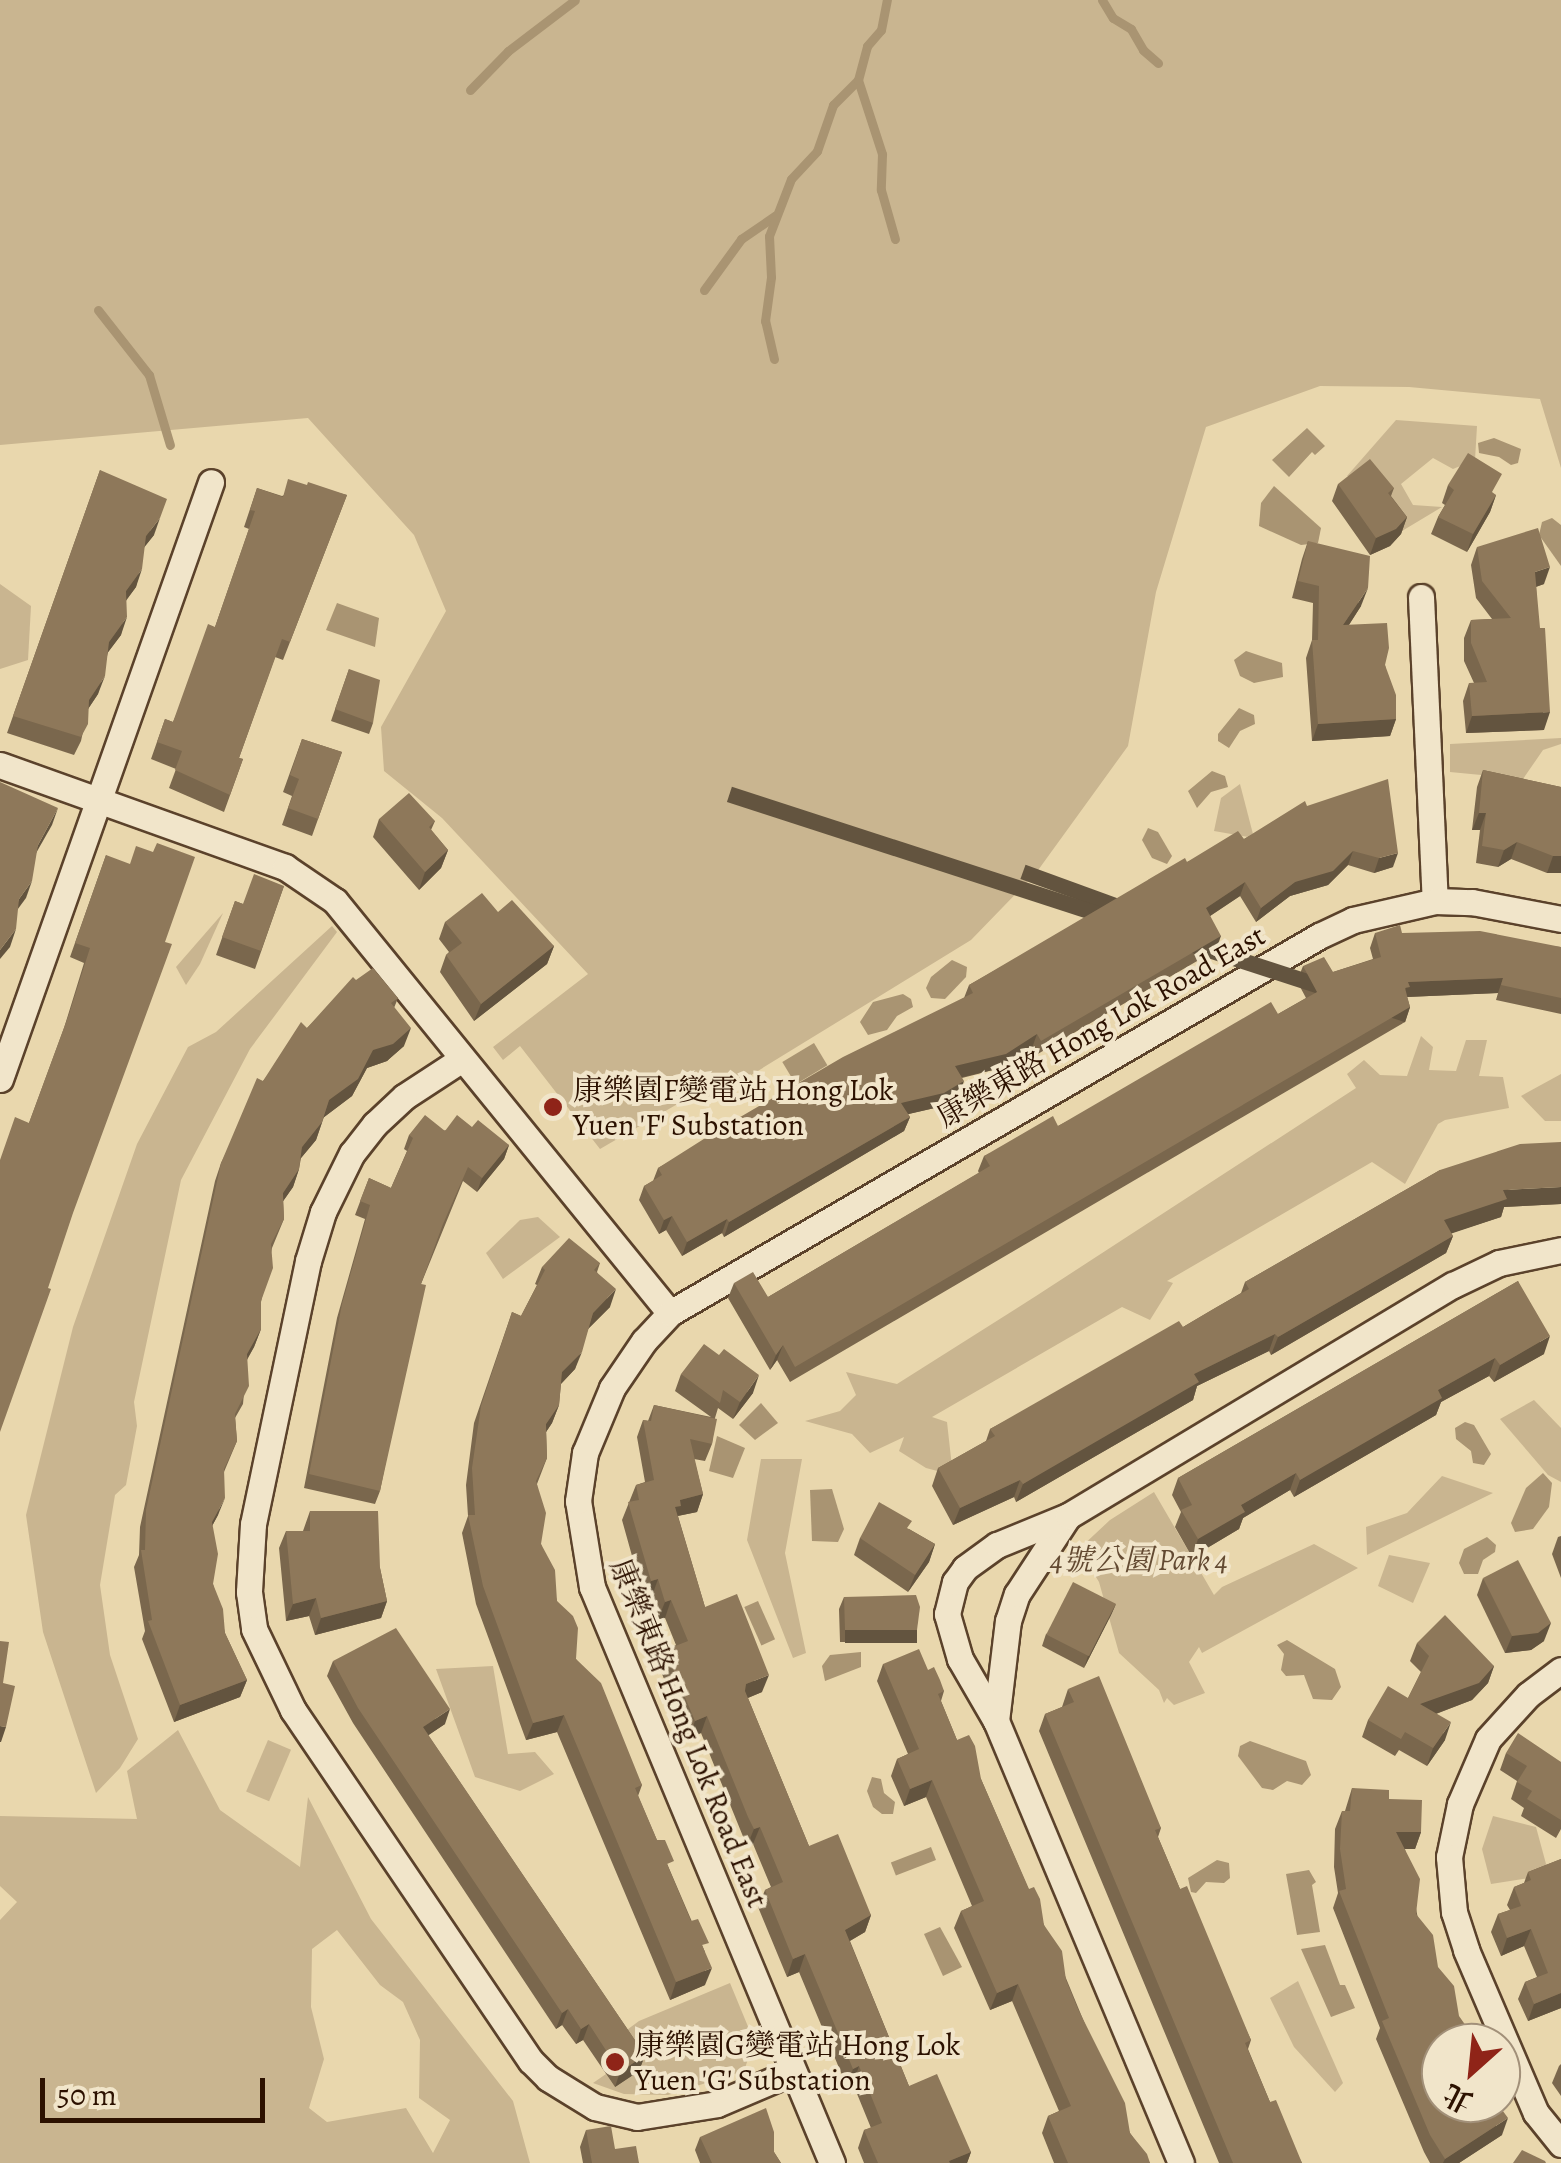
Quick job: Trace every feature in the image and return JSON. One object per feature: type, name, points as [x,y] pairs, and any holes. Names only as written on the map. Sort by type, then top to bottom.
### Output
[{"type":"street","points":[[0,1079],[211,482]]},
{"type":"street","points":[[1421,597],[1436,901]]},
{"type":"street","points":[[0,765],[285,867],[318,887],[350,917],[670,1314]]},
{"type":"street","name":"康樂東路 Hong Lok Road East","points":[[832,2163],[604,1620],[584,1556],[578,1502],[593,1430],[623,1370],[670,1314],[1353,920],[1436,901],[1472,902],[1561,919]]},
{"type":"street","points":[[462,1059],[404,1097],[375,1124],[336,1181],[314,1236],[253,1524],[249,1575],[254,1629],[293,1710],[531,2061],[548,2078],[595,2108],[637,2117],[704,2108],[792,2072]]},
{"type":"street","points":[[1182,2163],[996,1721],[960,1659],[950,1631],[949,1599],[966,1568],[980,1556],[1022,1531],[1068,1516],[1453,1285],[1499,1264],[1561,1250]]},
{"type":"street","points":[[996,1721],[1008,1620],[1017,1594],[1068,1516]]},
{"type":"street","points":[[1561,1670],[1528,1694],[1488,1740],[1460,1804],[1449,1856],[1454,1912],[1466,1950],[1536,2113],[1561,2144]]},
{"type":"green space","points":[[0,0],[1561,0],[1561,468],[1540,399],[1409,387],[1320,386],[1206,427],[1156,592],[1128,746],[1036,873],[971,940],[704,1104],[694,1090],[693,1095],[600,1149],[520,1046],[503,1060],[493,1047],[588,974],[442,818],[384,771],[381,727],[446,611],[414,535],[308,418],[0,445]]},
{"type":"green space","points":[[1396,420],[1477,426],[1475,460],[1453,469],[1433,458],[1401,484],[1413,505],[1442,507],[1402,531],[1387,485],[1347,476]]},
{"type":"green space","points":[[0,584],[31,606],[28,660],[0,669]]},
{"type":"green space","points":[[1561,738],[1561,744],[1543,750],[1523,779],[1450,772],[1450,744]]},
{"type":"green space","points":[[1240,784],[1254,838],[1214,831],[1221,798]]},
{"type":"green space","points":[[223,913],[200,964],[186,985],[176,967]]},
{"type":"green space","points":[[332,926],[337,932],[250,1049],[181,1180],[134,1402],[137,1426],[126,1485],[115,1495],[100,1585],[110,1655],[138,1739],[120,1768],[96,1793],[43,1632],[26,1515],[73,1327],[137,1144],[188,1047],[216,1032]]},
{"type":"green space","points":[[1421,1036],[1433,1047],[1429,1070],[1456,1071],[1466,1040],[1487,1040],[1479,1076],[1503,1077],[1509,1108],[1445,1120],[1438,1124],[1405,1184],[1372,1162],[1167,1281],[1173,1283],[1150,1320],[1122,1307],[932,1417],[947,1422],[952,1467],[945,1473],[926,1468],[899,1451],[904,1437],[870,1453],[852,1434],[805,1421],[840,1411],[856,1395],[846,1372],[897,1384],[1036,1296],[1356,1088],[1347,1074],[1364,1060],[1380,1075],[1407,1076]]},
{"type":"green space","points":[[1561,1074],[1561,1121],[1545,1121],[1521,1096]]},
{"type":"green space","points":[[538,1217],[560,1237],[503,1279],[486,1253],[520,1220]]},
{"type":"green space","points":[[1534,1400],[1561,1428],[1561,1482],[1548,1475],[1500,1419]]},
{"type":"green space","points":[[761,1459],[802,1459],[785,1553],[806,1653],[793,1658],[747,1540]]},
{"type":"green space","points":[[1442,1476],[1493,1493],[1367,1555],[1366,1527],[1407,1513]]},
{"type":"green space","name":"4號公園 Park 4","points":[[1154,1492],[1214,1595],[1222,1587],[1314,1544],[1358,1568],[1202,1653],[1199,1647],[1189,1662],[1205,1693],[1174,1705],[1167,1698],[1164,1703],[1159,1690],[1119,1653],[1099,1582],[1079,1549],[1110,1520]]},
{"type":"green space","points":[[1389,1555],[1430,1563],[1413,1603],[1378,1586]]},
{"type":"green space","points":[[493,1666],[508,1754],[535,1752],[554,1774],[520,1791],[475,1777],[436,1669]]},
{"type":"green space","points":[[178,1730],[220,1810],[300,1867],[308,1797],[371,1919],[513,2101],[530,2163],[0,2163],[0,1920],[17,1902],[0,1886],[0,1816],[137,1819],[127,1771]],"holes":[[[337,1930],[380,1985],[403,2002],[420,2040],[419,2098],[450,2120],[433,2153],[406,2108],[327,2122],[309,2108],[324,2059],[311,2007],[312,1949]]]},
{"type":"green space","points":[[268,1740],[291,1750],[269,1801],[246,1792]]},
{"type":"green space","points":[[1493,1816],[1536,1827],[1549,1875],[1491,1884],[1482,1849]]},
{"type":"green space","points":[[1298,1981],[1343,2083],[1335,2092],[1294,2047],[1270,1998]]},
{"type":"green space","points":[[730,1983],[754,2041],[744,2071],[668,2095],[624,2094],[593,2083],[606,2074],[615,2087],[616,2038],[639,2021]]},
{"type":"shaded area","points":[[1307,428],[1325,446],[1315,455],[1312,452],[1289,477],[1272,460]]},
{"type":"shaded area","points":[[1494,438],[1521,449],[1518,463],[1511,465],[1499,457],[1479,453],[1478,443]]},
{"type":"shaded area","points":[[1274,486],[1321,528],[1318,543],[1301,545],[1259,526],[1261,503]]},
{"type":"shaded area","points":[[1552,518],[1561,525],[1561,566],[1539,535],[1542,522]]},
{"type":"shaded area","points":[[337,603],[379,618],[375,647],[326,630]]},
{"type":"shaded area","points":[[1246,651],[1282,663],[1283,677],[1254,683],[1240,676],[1234,660]]},
{"type":"shaded area","points":[[1239,708],[1254,715],[1255,724],[1240,731],[1229,748],[1218,741],[1218,734]]},
{"type":"shaded area","points":[[1212,771],[1225,776],[1228,787],[1211,792],[1197,808],[1188,791]]},
{"type":"shaded area","points":[[1148,828],[1158,832],[1172,856],[1167,864],[1152,858],[1142,840]]},
{"type":"shaded area","points":[[952,960],[967,967],[966,977],[945,999],[931,998],[926,988],[931,977]]},
{"type":"shaded area","points":[[903,994],[911,999],[913,1007],[897,1016],[887,1030],[868,1035],[860,1022],[873,1002]]},
{"type":"shaded area","points":[[814,1043],[827,1065],[796,1084],[782,1062]]},
{"type":"shaded area","points":[[761,1403],[778,1423],[755,1440],[739,1425]]},
{"type":"shaded area","points":[[1465,1422],[1474,1425],[1491,1454],[1484,1465],[1473,1463],[1471,1451],[1456,1439],[1455,1428]]},
{"type":"shaded area","points":[[717,1436],[745,1448],[733,1478],[709,1471]]},
{"type":"shaded area","points":[[1543,1473],[1552,1483],[1549,1507],[1533,1529],[1515,1532],[1511,1523],[1526,1488]]},
{"type":"shaded area","points":[[832,1489],[844,1529],[838,1542],[812,1541],[810,1490]]},
{"type":"shaded area","points":[[1487,1537],[1496,1545],[1495,1552],[1483,1560],[1478,1574],[1464,1574],[1459,1563],[1464,1549]]},
{"type":"shaded area","points":[[758,1601],[775,1639],[761,1645],[744,1607]]},
{"type":"shaded area","points":[[1287,1640],[1335,1669],[1341,1687],[1332,1700],[1313,1699],[1304,1675],[1286,1676],[1281,1670],[1284,1654],[1277,1645]]},
{"type":"shaded area","points":[[861,1652],[861,1667],[825,1681],[822,1666],[830,1655]]},
{"type":"shaded area","points":[[1250,1741],[1306,1761],[1311,1775],[1302,1785],[1287,1781],[1273,1790],[1262,1788],[1238,1756],[1240,1746]]},
{"type":"shaded area","points":[[872,1777],[881,1779],[884,1793],[895,1802],[893,1814],[882,1814],[873,1807],[867,1791]]},
{"type":"shaded area","points":[[931,1847],[936,1860],[896,1875],[891,1862]]},
{"type":"shaded area","points":[[1217,1860],[1229,1863],[1230,1878],[1224,1883],[1206,1882],[1196,1893],[1191,1892],[1188,1878]]},
{"type":"shaded area","points":[[1309,1870],[1316,1882],[1312,1885],[1320,1932],[1297,1935],[1286,1874]]},
{"type":"shaded area","points":[[940,1927],[962,1967],[943,1976],[924,1934]]},
{"type":"shaded area","points":[[1325,1945],[1340,1985],[1345,1985],[1355,2008],[1331,2017],[1301,1949]]},
{"type":"building","points":[[1468,453],[1502,474],[1492,492],[1496,495],[1473,534],[1438,517],[1454,490],[1448,485]]},
{"type":"building","points":[[1370,459],[1394,488],[1388,493],[1407,517],[1396,529],[1376,538],[1338,484]]},
{"type":"building","points":[[100,470],[167,499],[160,518],[146,536],[142,569],[126,591],[127,617],[109,642],[105,676],[89,700],[88,724],[81,737],[13,716]]},
{"type":"building","points":[[288,479],[347,495],[290,642],[282,639],[239,758],[243,759],[230,795],[175,770],[182,751],[157,742],[165,719],[173,722],[208,624],[215,627],[255,511],[250,510],[257,488],[283,497]]},
{"type":"building","points":[[1538,528],[1550,567],[1535,572],[1540,628],[1545,628],[1550,712],[1472,716],[1469,683],[1487,682],[1471,643],[1471,620],[1511,618],[1482,581],[1477,547]]},
{"type":"building","points":[[1308,541],[1370,556],[1368,588],[1343,625],[1387,623],[1389,648],[1385,665],[1396,695],[1396,719],[1318,724],[1312,640],[1318,640],[1319,586],[1298,581]]},
{"type":"building","points":[[349,669],[380,680],[373,723],[335,709]]},
{"type":"building","points":[[302,739],[342,752],[318,819],[288,808],[299,779],[290,775]]},
{"type":"building","points":[[1483,770],[1561,787],[1561,856],[1517,842],[1504,850],[1482,846],[1486,813],[1479,813]]},
{"type":"building","points":[[1388,779],[1398,853],[1379,858],[1353,851],[1333,871],[1295,882],[1261,908],[1245,882],[1206,908],[1221,936],[1041,1041],[1037,1034],[1006,1054],[955,1066],[964,1081],[944,1093],[901,1103],[910,1117],[729,1222],[727,1219],[687,1242],[672,1216],[664,1220],[644,1186],[662,1175],[658,1168],[718,1130],[843,1057],[973,993],[969,985],[1185,858],[1187,862],[1238,831],[1244,839],[1305,801],[1307,806]]},
{"type":"building","points":[[0,782],[58,808],[38,845],[32,881],[19,899],[16,929],[0,950]]},
{"type":"building","points":[[409,793],[435,821],[429,827],[448,850],[425,872],[379,819]]},
{"type":"building","points":[[157,843],[195,857],[165,942],[172,944],[73,1213],[48,1288],[51,1289],[0,1432],[0,1160],[15,1117],[29,1123],[69,1014],[90,948],[75,943],[106,855],[130,864],[136,846],[153,852]]},
{"type":"building","points":[[254,874],[284,886],[261,951],[222,937],[235,901],[243,904]]},
{"type":"building","points":[[482,893],[498,912],[512,900],[554,946],[481,1004],[446,955],[462,943],[445,922]]},
{"type":"building","points":[[1400,925],[1402,933],[1480,931],[1561,947],[1561,998],[1501,985],[1503,978],[1408,982],[1410,987],[1405,988],[1410,1007],[795,1367],[783,1345],[776,1355],[734,1283],[753,1272],[768,1297],[990,1166],[984,1156],[1053,1116],[1058,1126],[1271,1002],[1278,1014],[1317,992],[1303,966],[1324,957],[1333,972],[1381,957],[1375,933]]},
{"type":"building","points":[[373,968],[398,998],[391,1003],[411,1028],[393,1044],[373,1050],[358,1079],[329,1100],[322,1122],[302,1147],[299,1169],[283,1193],[284,1219],[271,1244],[273,1268],[261,1301],[261,1329],[247,1354],[249,1386],[235,1414],[237,1441],[224,1469],[225,1498],[212,1522],[218,1554],[213,1584],[223,1609],[225,1633],[247,1680],[180,1705],[148,1621],[152,1620],[141,1550],[145,1550],[146,1510],[221,1163],[257,1078],[263,1081],[301,1022],[307,1028],[353,977],[356,980]]},
{"type":"building","points":[[425,1115],[445,1131],[457,1115],[472,1127],[478,1120],[509,1145],[482,1178],[468,1167],[443,1224],[421,1284],[426,1285],[380,1491],[309,1474],[342,1304],[370,1205],[360,1201],[369,1178],[391,1188],[413,1138],[409,1135]]},
{"type":"building","points":[[1561,1142],[1561,1187],[1503,1190],[1507,1199],[1444,1220],[1453,1236],[1278,1337],[1275,1334],[1194,1374],[1199,1382],[1023,1484],[1020,1480],[960,1508],[938,1468],[995,1436],[990,1429],[1179,1321],[1183,1327],[1249,1289],[1245,1282],[1440,1170],[1520,1144]]},
{"type":"building","points":[[569,1238],[600,1263],[594,1270],[616,1289],[593,1313],[582,1352],[562,1372],[559,1405],[546,1424],[547,1458],[536,1481],[546,1513],[541,1544],[555,1570],[557,1601],[573,1616],[578,1628],[576,1659],[601,1683],[642,1785],[635,1788],[657,1840],[665,1840],[674,1861],[667,1864],[691,1921],[698,1919],[709,1943],[702,1945],[712,1968],[676,1982],[564,1715],[533,1723],[483,1586],[468,1515],[475,1515],[472,1468],[481,1406],[512,1312],[521,1316],[545,1270],[542,1267]]},
{"type":"building","points":[[1518,1281],[1550,1336],[1500,1365],[1495,1358],[1438,1390],[1442,1398],[1300,1480],[1296,1473],[1241,1505],[1245,1512],[1198,1539],[1181,1510],[1192,1505],[1178,1478]]},
{"type":"building","points":[[704,1344],[719,1355],[724,1349],[759,1375],[740,1402],[723,1390],[720,1403],[681,1374]]},
{"type":"building","points":[[654,1405],[717,1419],[712,1444],[690,1439],[703,1494],[680,1500],[681,1506],[675,1507],[705,1607],[737,1594],[769,1675],[746,1684],[745,1691],[809,1846],[838,1834],[871,1915],[845,1930],[909,2086],[937,2074],[971,2152],[950,2163],[878,2163],[864,2130],[882,2123],[859,2066],[853,2069],[805,1954],[793,1959],[765,1890],[783,1882],[760,1827],[754,1829],[748,1817],[707,1716],[695,1721],[665,1650],[688,1641],[671,1600],[665,1602],[658,1579],[651,1581],[628,1502],[639,1500],[636,1485],[654,1480],[643,1420],[651,1421]]},
{"type":"building","points":[[879,1502],[912,1521],[907,1528],[935,1544],[915,1575],[860,1538]]},
{"type":"building","points":[[310,1511],[378,1511],[380,1568],[387,1601],[321,1618],[316,1598],[293,1604],[286,1531],[310,1531]]},
{"type":"building","points":[[1518,1560],[1551,1623],[1538,1633],[1512,1636],[1483,1578]]},
{"type":"building","points":[[1073,1582],[1116,1604],[1089,1656],[1046,1635]]},
{"type":"building","points":[[916,1595],[920,1607],[917,1630],[845,1630],[844,1597]]},
{"type":"building","points":[[1445,1615],[1494,1666],[1479,1683],[1420,1704],[1451,1722],[1433,1748],[1405,1732],[1401,1739],[1368,1720],[1388,1686],[1408,1698],[1429,1656],[1417,1643]]},
{"type":"building","points":[[396,1628],[450,1709],[423,1727],[645,2055],[620,2072],[589,2024],[581,2029],[568,2009],[562,2013],[358,1708],[333,1661]]},
{"type":"building","points":[[0,1641],[9,1642],[3,1683],[15,1686],[6,1727],[0,1726]]},
{"type":"building","points":[[919,1649],[928,1670],[934,1667],[940,1680],[944,1691],[938,1694],[957,1740],[969,1735],[975,1746],[981,1779],[1029,1889],[1034,1887],[1040,1899],[1044,1925],[1062,1951],[1066,1980],[1125,2103],[1130,2133],[1150,2163],[1068,2163],[1048,2116],[1071,2106],[1018,1984],[997,1993],[961,1911],[984,1901],[932,1780],[910,1789],[897,1759],[919,1749],[883,1664]]},
{"type":"building","points":[[1099,1676],[1161,1828],[1155,1830],[1180,1889],[1187,1886],[1251,2040],[1245,2043],[1270,2102],[1276,2100],[1302,2163],[1233,2163],[1045,1714],[1074,1702],[1068,1689]]},
{"type":"building","points":[[1518,1733],[1561,1762],[1561,1820],[1527,1799],[1532,1791],[1517,1782],[1527,1766],[1506,1753]]},
{"type":"building","points":[[1352,1788],[1389,1790],[1389,1799],[1422,1800],[1421,1832],[1396,1832],[1420,1879],[1416,1914],[1433,1935],[1438,1967],[1454,1986],[1464,2023],[1421,2023],[1421,2114],[1382,2021],[1389,2018],[1339,1891],[1346,1889],[1340,1849],[1342,1811],[1350,1811]]},
{"type":"building","points":[[1561,1859],[1561,1993],[1534,2004],[1525,1982],[1548,1973],[1531,1929],[1507,1938],[1498,1914],[1521,1906],[1514,1887],[1531,1880],[1528,1872]]},
{"type":"building","points":[[766,2108],[774,2132],[774,2152],[781,2163],[712,2163],[700,2137]]},
{"type":"building","points":[[1425,2123],[1500,2123],[1445,2159]]},
{"type":"building","points":[[611,2126],[615,2149],[636,2146],[639,2163],[592,2163],[586,2130]]},
{"type":"building","points":[[1522,2150],[1545,2161],[1546,2163],[1513,2163]]},
{"type":"waterway","points":[[470,90],[508,51],[575,0]]},
{"type":"waterway","points":[[774,359],[765,321],[771,277],[769,236],[791,179],[817,151],[833,105],[858,80],[867,46],[881,30],[887,0]]},
{"type":"waterway","points":[[1102,0],[1113,18],[1131,29],[1143,50],[1158,63]]},
{"type":"waterway","points":[[858,80],[882,154],[881,190],[895,239]]},
{"type":"waterway","points":[[704,290],[741,239],[776,215]]},
{"type":"waterway","points":[[98,310],[149,375],[170,445]]},
{"type":"place","name":"康樂園F變電站 Hong Lok Yuen 'F' Substation","points":[[553,1107]]},
{"type":"place","name":"康樂園G變電站 Hong Lok Yuen 'G' Substation","points":[[615,2062]]}]
